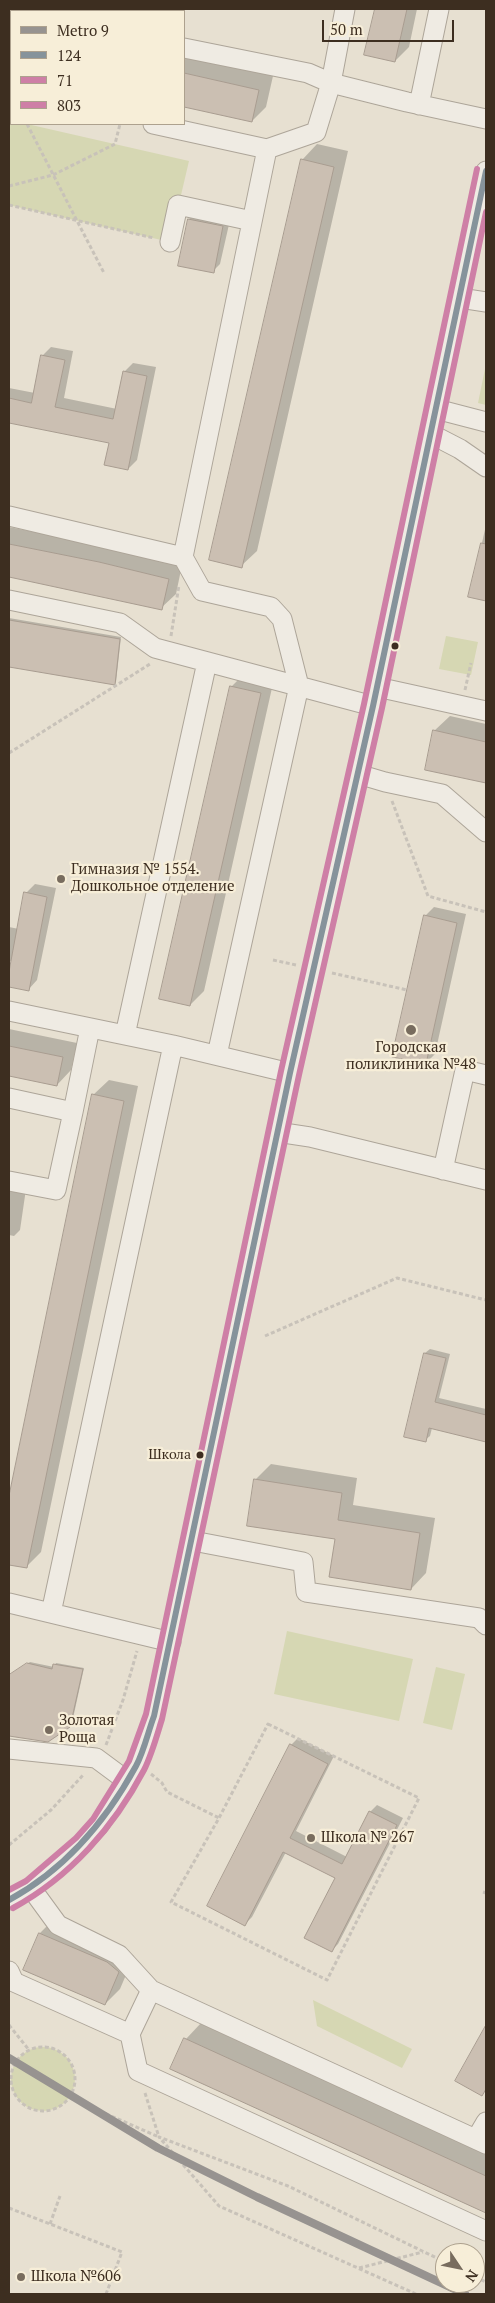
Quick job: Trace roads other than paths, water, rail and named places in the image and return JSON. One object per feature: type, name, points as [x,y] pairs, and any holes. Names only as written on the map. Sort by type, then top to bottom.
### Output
[{"type":"street","points":[[157,125],[267,150],[316,132],[330,83],[346,9]]},
{"type":"street","points":[[419,105],[439,9]]},
{"type":"street","points":[[185,48],[308,73],[330,83],[486,119]]},
{"type":"street","points":[[217,1056],[299,686],[282,619],[271,607],[202,591],[183,557],[267,150]]},
{"type":"street","points":[[9,1900],[31,1888],[82,1844],[100,1824],[137,1765],[154,1716],[193,1541],[277,1132],[373,706],[486,171]]},
{"type":"street","points":[[170,242],[178,205],[252,222]]},
{"type":"street","points":[[460,298],[486,302]]},
{"type":"street","points":[[436,409],[486,422]]},
{"type":"street","points":[[431,434],[460,449],[486,467]]},
{"type":"street","points":[[9,516],[183,557]]},
{"type":"street","points":[[9,600],[120,623],[155,648],[373,706]]},
{"type":"street","points":[[125,1035],[207,662]]},
{"type":"street","points":[[377,687],[486,711]]},
{"type":"street","points":[[358,774],[385,782],[442,794],[486,832]]},
{"type":"street","points":[[9,1011],[173,1045],[290,1073]]},
{"type":"street","points":[[9,1180],[56,1190],[90,1028]]},
{"type":"street","points":[[51,1613],[173,1045]]},
{"type":"street","points":[[443,1170],[465,1070],[486,1075]]},
{"type":"street","points":[[9,1098],[73,1112]]},
{"type":"street","points":[[277,1132],[310,1137],[486,1180]]},
{"type":"street","points":[[193,1541],[303,1562],[306,1592],[484,1617]]},
{"type":"street","points":[[9,1603],[171,1642]]},
{"type":"street","points":[[9,1749],[96,1758],[127,1781]]},
{"type":"street","points":[[31,1888],[58,1925],[118,1955],[150,1990],[481,2142],[486,2122]]},
{"type":"street","points":[[9,1971],[14,1982],[130,2034]]},
{"type":"street","points":[[150,1990],[130,2034],[138,2071],[486,2231]]},
{"type":"metro line","name":"9","points":[[9,2058],[158,2148],[257,2197],[465,2294]]},
{"type":"place","name":"Гимназия № 1554. Дошкольное отделение","points":[[61,879]]},
{"type":"place","name":"Городская поликлиника №48","points":[[411,1030]]},
{"type":"place","name":"Школа","points":[[200,1455]]},
{"type":"place","name":"Золотая Роща","points":[[49,1730]]},
{"type":"place","name":"Школа № 267","points":[[311,1838]]},
{"type":"place","name":"Школа №606","points":[[21,2277]]}]
